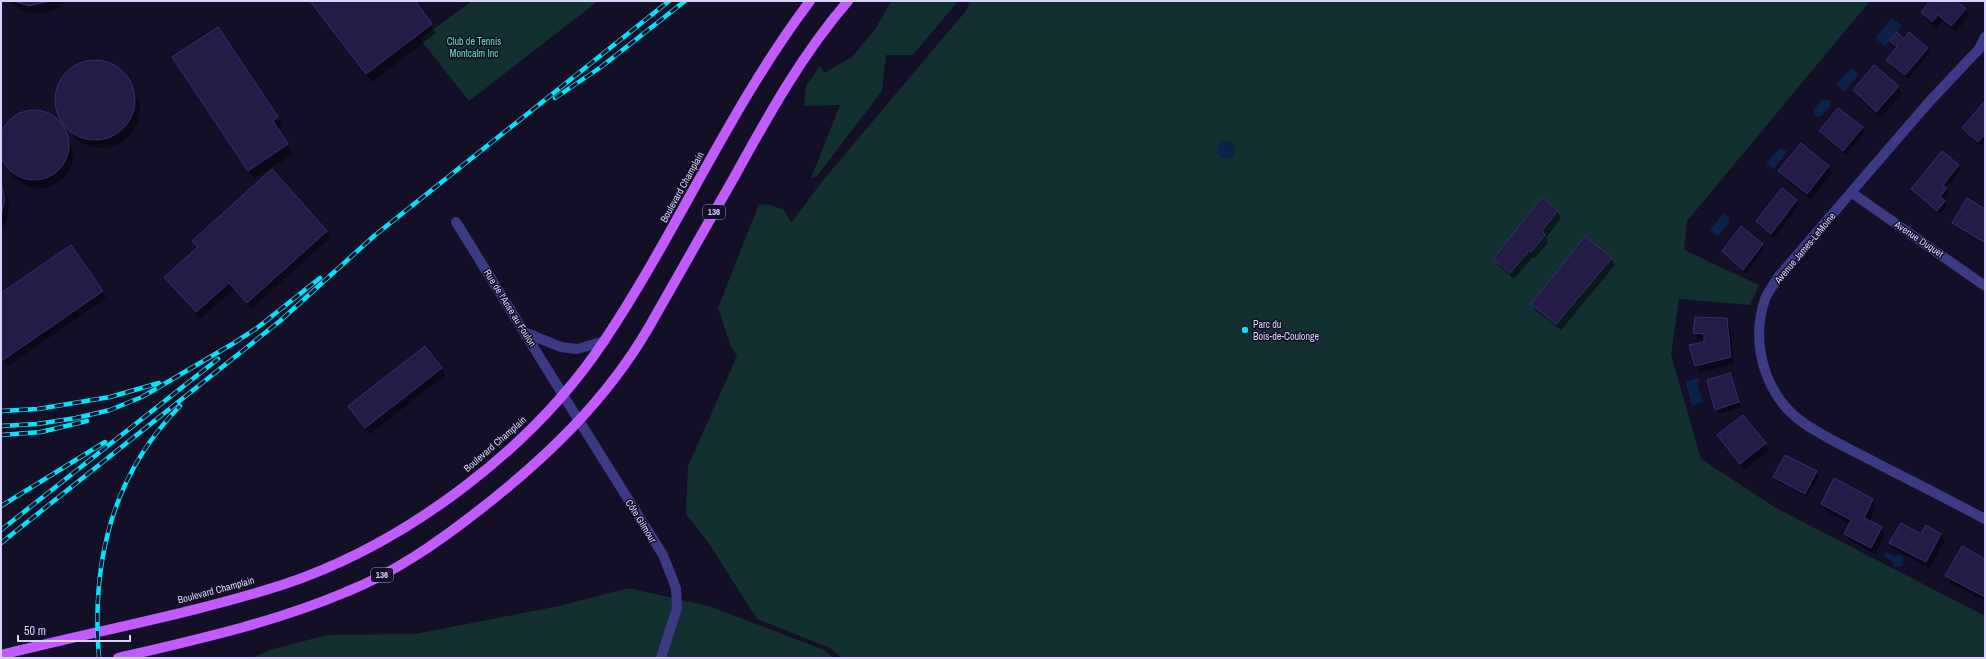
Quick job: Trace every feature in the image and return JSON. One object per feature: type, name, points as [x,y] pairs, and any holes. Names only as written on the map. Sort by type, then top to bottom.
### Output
[{"type":"main road","name":"Boulevard Champlain","points":[[1,655],[143,621],[286,583],[327,567],[379,542],[442,504],[485,470],[534,426],[580,376],[604,341],[653,262],[733,117],[768,59],[810,1]]},
{"type":"main road","name":"136","points":[[118,658],[247,626],[303,609],[348,592],[388,572],[432,545],[495,498],[579,422],[633,352],[764,124],[804,60],[848,1]]},
{"type":"street","name":"Avenue James-LeMoine","points":[[1985,37],[1982,52],[1929,102],[1779,276],[1765,298],[1759,330],[1762,362],[1769,383],[1786,406],[1804,423],[1833,440],[1985,518]]},
{"type":"street","name":"Avenue Duquet","points":[[1852,193],[1985,286]]},
{"type":"street","name":"Rue de l'Anse au Foulon","points":[[456,222],[563,395]]},
{"type":"street","points":[[526,333],[561,347],[577,349],[604,341]]},
{"type":"street","name":"Côte Gilmour","points":[[563,395],[663,555],[676,588],[678,608],[661,658]]},
{"type":"green space","name":"Club de Tennis Montcalm Inc","points":[[472,1],[598,1],[469,101],[420,39]]},
{"type":"green space","points":[[891,1],[958,1],[913,55],[886,55],[882,91],[817,176],[811,178],[840,105],[804,106],[806,86],[820,66],[824,73],[852,57],[876,28]]},
{"type":"green space","name":"Parc du Bois-de-Coulonge","points":[[970,1],[1870,1],[1687,221],[1684,250],[1759,285],[1750,305],[1679,299],[1671,355],[1701,459],[1776,508],[1985,616],[1985,658],[842,658],[830,648],[757,619],[708,542],[686,514],[688,466],[737,356],[731,347],[718,308],[759,204],[771,205],[784,210],[791,223],[824,179],[965,12]]},
{"type":"green space","points":[[629,588],[712,607],[824,650],[834,658],[251,658],[270,650],[327,635],[415,634],[559,606]]},
{"type":"water","points":[[1892,18],[1902,26],[1885,47],[1875,38]]},
{"type":"water","points":[[1851,68],[1859,74],[1844,92],[1836,84]]},
{"type":"water","points":[[1822,100],[1830,100],[1830,107],[1821,116],[1815,116],[1813,110]]},
{"type":"water","points":[[1222,141],[1230,141],[1235,146],[1233,157],[1230,159],[1222,159],[1217,154],[1217,146]]},
{"type":"water","points":[[1781,147],[1787,152],[1774,169],[1766,163]]},
{"type":"water","points":[[1723,213],[1729,218],[1729,223],[1718,237],[1710,230]]},
{"type":"water","points":[[1699,378],[1699,382],[1697,382],[1703,402],[1692,406],[1685,381]]},
{"type":"water","points":[[1886,552],[1894,556],[1903,556],[1903,565],[1899,567],[1894,566],[1892,561],[1883,556]]},
{"type":"building","points":[[14,1],[50,1],[29,6]]},
{"type":"building","points":[[310,1],[415,1],[432,24],[366,74]]},
{"type":"building","points":[[1930,1],[1957,1],[1966,9],[1951,26],[1938,15],[1932,22],[1921,12]]},
{"type":"building","points":[[218,27],[278,117],[273,121],[288,144],[248,171],[172,57]]},
{"type":"building","points":[[1897,32],[1904,39],[1909,32],[1928,48],[1905,75],[1886,60],[1897,47],[1890,41]]},
{"type":"building","points":[[95,60],[110,63],[123,72],[132,85],[135,100],[132,115],[123,128],[110,137],[95,140],[80,137],[67,128],[58,115],[55,100],[58,85],[67,72],[80,63]]},
{"type":"building","points":[[1874,65],[1899,86],[1876,112],[1853,90]]},
{"type":"building","points":[[1985,101],[1985,134],[1978,142],[1962,128]]},
{"type":"building","points":[[1838,108],[1863,127],[1843,151],[1819,131]]},
{"type":"building","points":[[34,110],[53,116],[63,126],[69,145],[63,164],[53,174],[34,180],[15,174],[5,164],[-1,145],[5,126],[15,116]]},
{"type":"building","points":[[1801,143],[1829,166],[1807,194],[1778,171]]},
{"type":"building","points":[[1942,151],[1959,165],[1943,185],[1947,188],[1940,197],[1945,201],[1937,211],[1911,189]]},
{"type":"building","points":[[272,169],[327,231],[247,303],[229,283],[196,312],[164,277],[198,247],[192,241]]},
{"type":"building","points":[[1,181],[5,200],[1,214]]},
{"type":"building","points":[[1782,188],[1797,200],[1771,234],[1756,221]]},
{"type":"building","points":[[1542,197],[1558,210],[1542,231],[1545,235],[1531,252],[1529,251],[1510,273],[1493,259]]},
{"type":"building","points":[[1967,198],[1985,209],[1985,243],[1952,223]]},
{"type":"building","points":[[1741,226],[1763,244],[1743,270],[1722,251]]},
{"type":"building","points":[[1585,236],[1612,258],[1556,324],[1531,304]]},
{"type":"building","points":[[71,245],[103,291],[3,360],[1,356],[1,293]]},
{"type":"building","points":[[1695,317],[1727,318],[1731,357],[1695,366],[1689,345],[1704,342],[1704,334],[1693,333]]},
{"type":"building","points":[[425,346],[442,368],[365,428],[348,406]]},
{"type":"building","points":[[1730,373],[1739,402],[1715,410],[1707,380]]},
{"type":"building","points":[[1743,415],[1766,443],[1740,464],[1717,435]]},
{"type":"building","points":[[1785,455],[1817,471],[1805,494],[1773,477]]},
{"type":"building","points":[[1834,478],[1873,499],[1864,518],[1882,527],[1871,548],[1844,534],[1851,520],[1821,504]]},
{"type":"building","points":[[1901,523],[1921,534],[1926,525],[1941,534],[1926,562],[1889,543]]},
{"type":"building","points":[[1962,546],[1985,559],[1985,597],[1945,576]]},
{"type":"railway","points":[[1,543],[280,321],[374,236],[669,1]]},
{"type":"railway","points":[[555,98],[601,67],[685,1]]},
{"type":"railway","points":[[1,426],[37,424],[76,418],[110,410],[142,397],[257,328],[320,278]]},
{"type":"railway","points":[[1,530],[218,359]]},
{"type":"railway","points":[[1,411],[38,409],[110,397],[159,383]]},
{"type":"railway","points":[[99,658],[97,623],[99,588],[103,555],[111,523],[122,491],[137,462],[156,433],[180,406]]},
{"type":"railway","points":[[1,435],[41,432],[87,421]]},
{"type":"railway","points":[[1,506],[105,442]]},
{"type":"place","name":"Parc du Bois-de-Coulonge","points":[[1245,330]]}]
